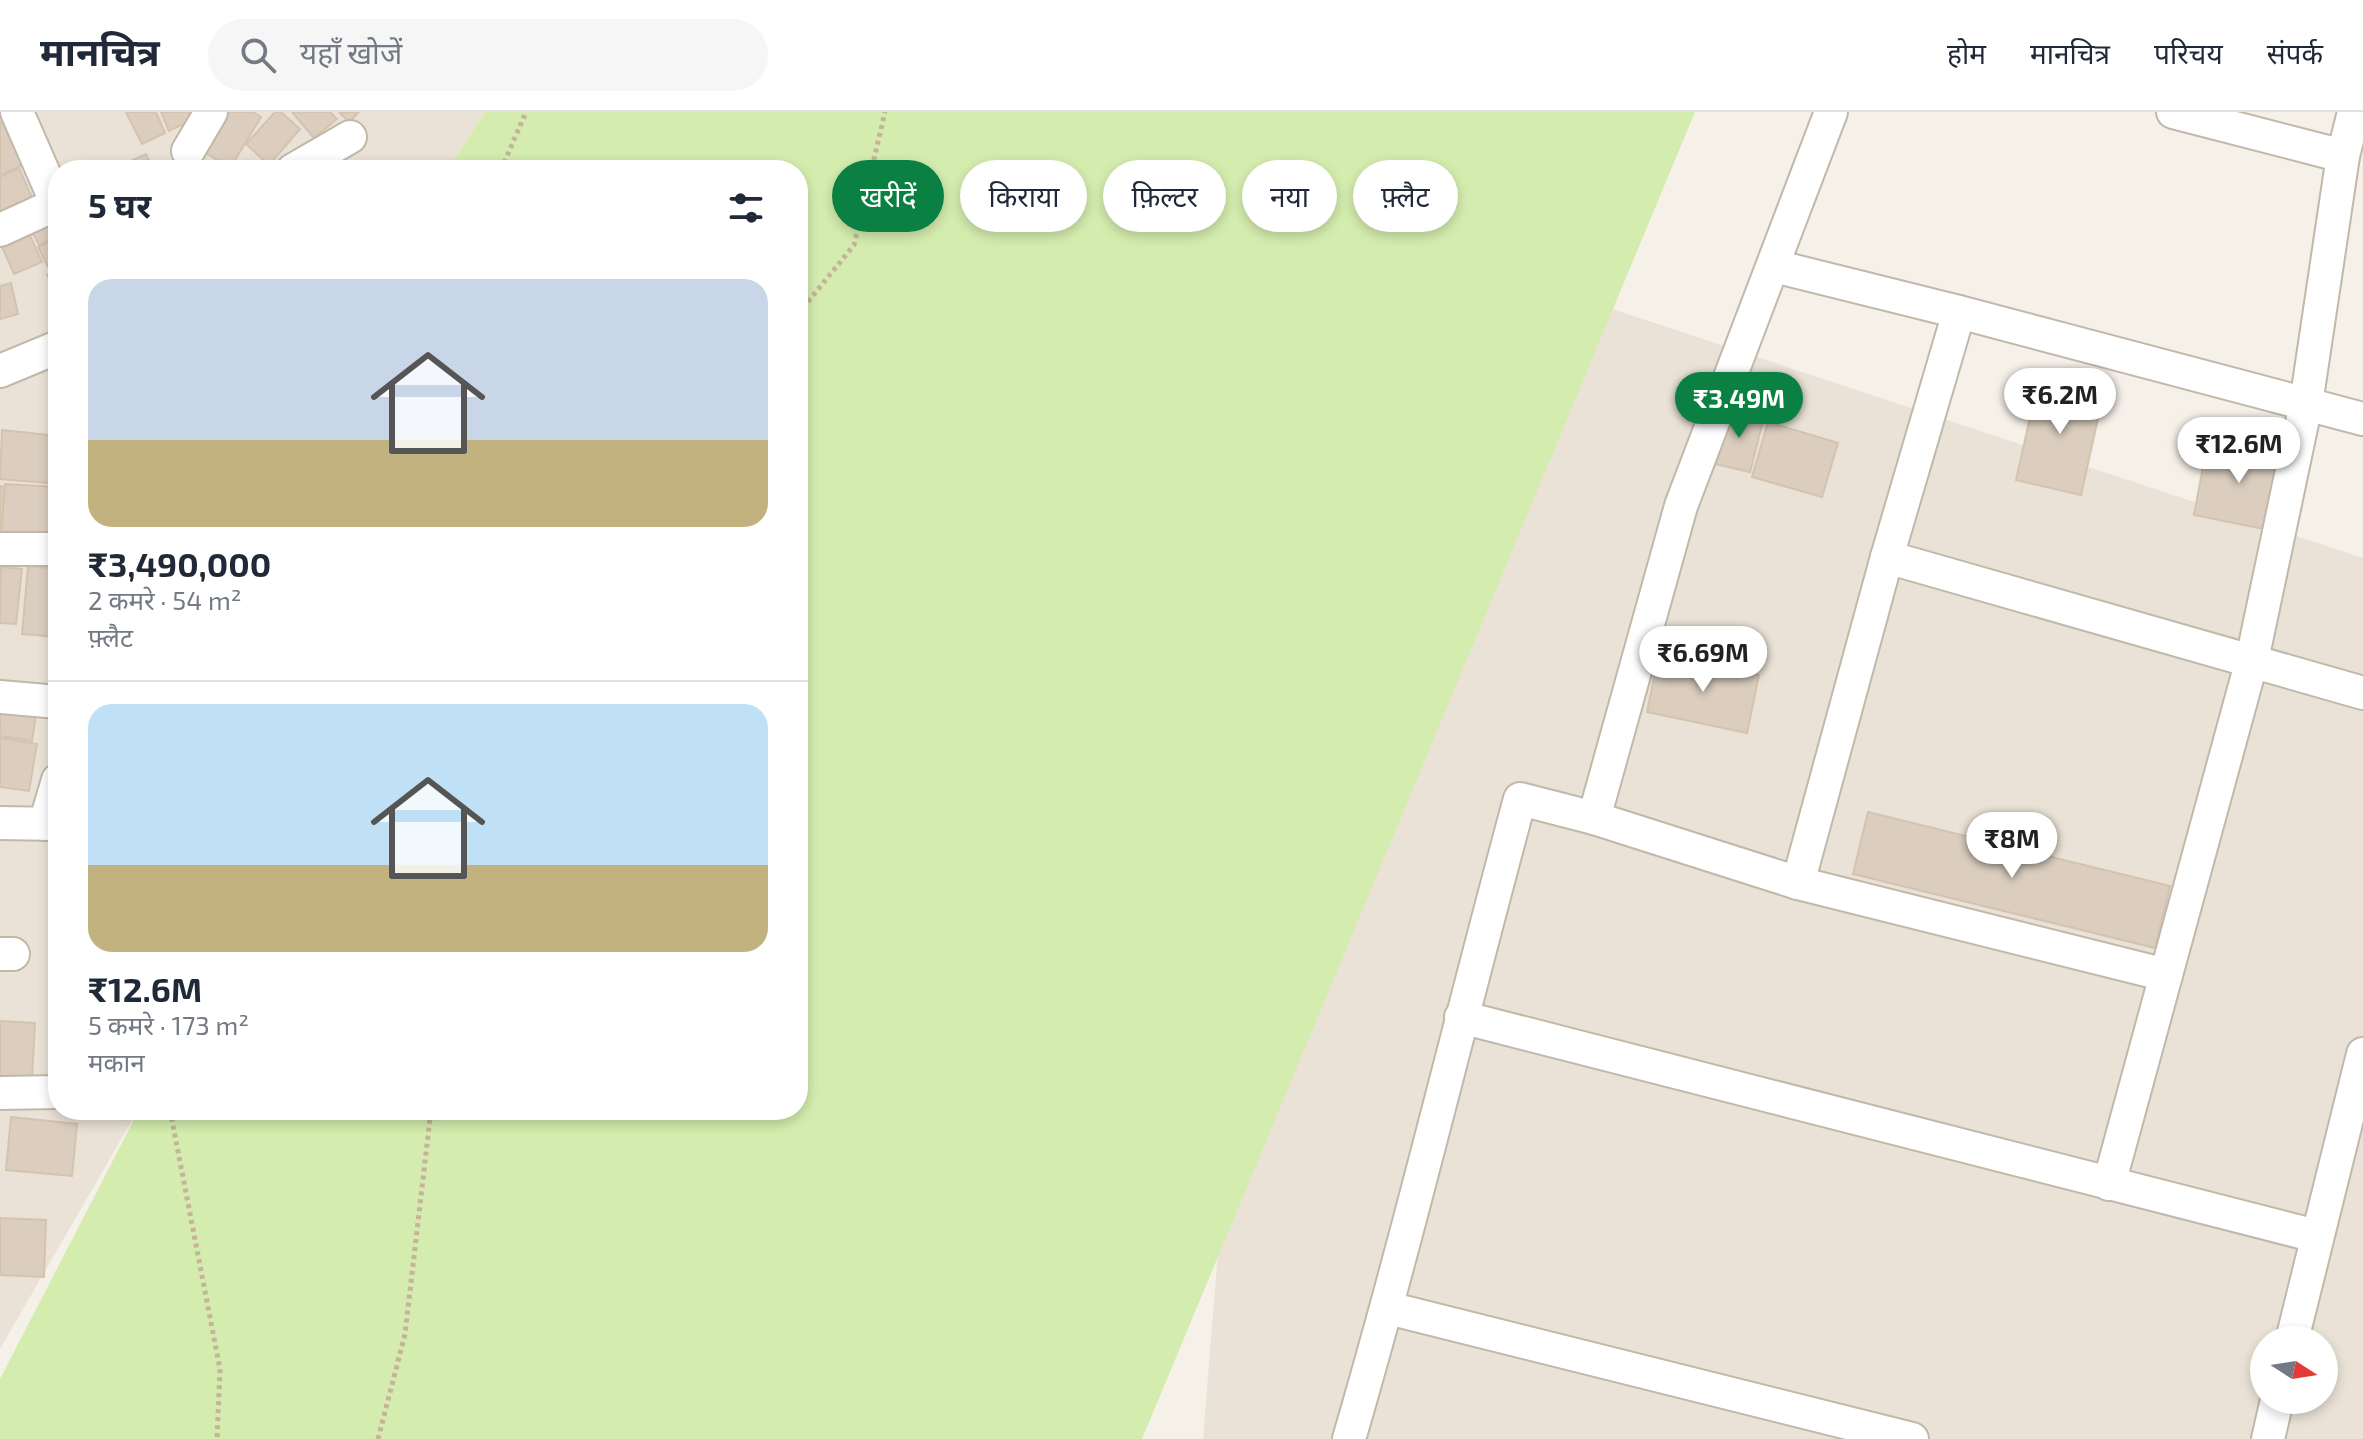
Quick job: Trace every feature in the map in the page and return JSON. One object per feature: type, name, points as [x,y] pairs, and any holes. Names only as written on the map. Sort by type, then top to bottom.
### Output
[{"type":"street","points":[[17,112],[48,184]]},
{"type":"street","points":[[188,151],[211,112]]},
{"type":"street","points":[[1594,818],[1681,506],[1831,112]]},
{"type":"street","points":[[2173,112],[2343,156]]},
{"type":"street","points":[[2109,1184],[2252,660],[2306,404],[2343,156],[2354,112]]},
{"type":"street","points":[[310,160],[350,137]]},
{"type":"street","points":[[0,230],[48,209]]},
{"type":"street","points":[[1774,266],[2363,419]]},
{"type":"street","points":[[1798,883],[1887,557],[1959,312]]},
{"type":"street","points":[[0,371],[48,351]]},
{"type":"street","points":[[0,549],[48,549]]},
{"type":"street","points":[[1887,557],[2363,693]]},
{"type":"street","points":[[0,697],[48,701]]},
{"type":"street","points":[[1349,1439],[1388,1308],[1520,799],[1594,818],[1798,883],[2166,975]]},
{"type":"street","points":[[0,823],[48,824]]},
{"type":"street","points":[[1461,1017],[2316,1236]]},
{"type":"street","points":[[2295,1326],[2363,1054]]},
{"type":"street","points":[[0,1093],[48,1092]]},
{"type":"street","points":[[1388,1308],[1812,1427],[1912,1439]]},
{"type":"street","points":[[2268,1439],[2274,1414]]},
{"type":"path","points":[[505,160],[526,112]]},
{"type":"path","points":[[808,302],[854,245],[885,112]]},
{"type":"path","points":[[172,1120],[220,1369],[217,1439]]},
{"type":"path","points":[[378,1439],[405,1334],[430,1120]]},
{"type":"shaded area","points":[[0,112],[485,112],[454,160],[48,160],[48,1120],[132,1120],[0,1349]]},
{"type":"shaded area","points":[[1337,218],[1353,223],[1353,232],[1380,232],[2363,558],[2363,1439],[1203,1439],[1300,232],[1337,232]]},
{"type":"green space","points":[[485,112],[1695,112],[1142,1439],[0,1439],[0,1379],[134,1120],[808,1120],[808,160],[454,160]]},
{"type":"building","points":[[126,112],[156,112],[165,133],[142,144]]},
{"type":"building","points":[[161,112],[198,112],[200,116],[169,131]]},
{"type":"building","points":[[221,112],[253,112],[261,117],[235,160],[217,160],[199,149]]},
{"type":"building","points":[[275,112],[281,112],[300,129],[273,160],[264,160],[246,144]]},
{"type":"building","points":[[292,112],[330,112],[337,119],[314,138]]},
{"type":"building","points":[[339,112],[359,112],[349,122]]},
{"type":"building","points":[[0,122],[23,165],[0,175]]},
{"type":"building","points":[[146,154],[149,160],[133,160]]},
{"type":"building","points":[[19,168],[38,211],[0,221],[0,177]]},
{"type":"building","points":[[48,217],[48,241],[39,245],[29,226]]},
{"type":"building","points":[[26,227],[42,262],[14,274],[0,242]]},
{"type":"building","points":[[48,242],[48,267],[38,247]]},
{"type":"building","points":[[11,283],[18,314],[0,319],[0,286]]},
{"type":"building","points":[[2039,377],[2104,391],[2081,495],[2016,480]]},
{"type":"building","points":[[1729,408],[1764,417],[1750,472],[1715,464]]},
{"type":"building","points":[[1768,422],[1838,443],[1822,497],[1752,477]]},
{"type":"building","points":[[2,430],[48,435],[48,483],[0,479]]},
{"type":"building","points":[[2208,440],[2284,455],[2269,530],[2194,515]]},
{"type":"building","points":[[5,484],[48,486],[48,540],[1,538]]},
{"type":"building","points":[[0,486],[4,487],[1,541],[0,541]]},
{"type":"building","points":[[28,566],[48,568],[48,636],[22,634]]},
{"type":"building","points":[[1,567],[22,569],[16,624],[0,623]]},
{"type":"building","points":[[1659,654],[1759,675],[1747,733],[1647,712]]},
{"type":"building","points":[[0,703],[37,709],[32,741],[0,736]]},
{"type":"building","points":[[0,738],[37,744],[29,791],[0,787]]},
{"type":"building","points":[[1868,812],[2170,886],[2155,948],[1853,874]]},
{"type":"building","points":[[0,1021],[35,1023],[32,1079],[0,1077]]},
{"type":"building","points":[[11,1117],[77,1124],[72,1176],[6,1170]]},
{"type":"building","points":[[0,1218],[46,1220],[44,1277],[0,1275]]}]
